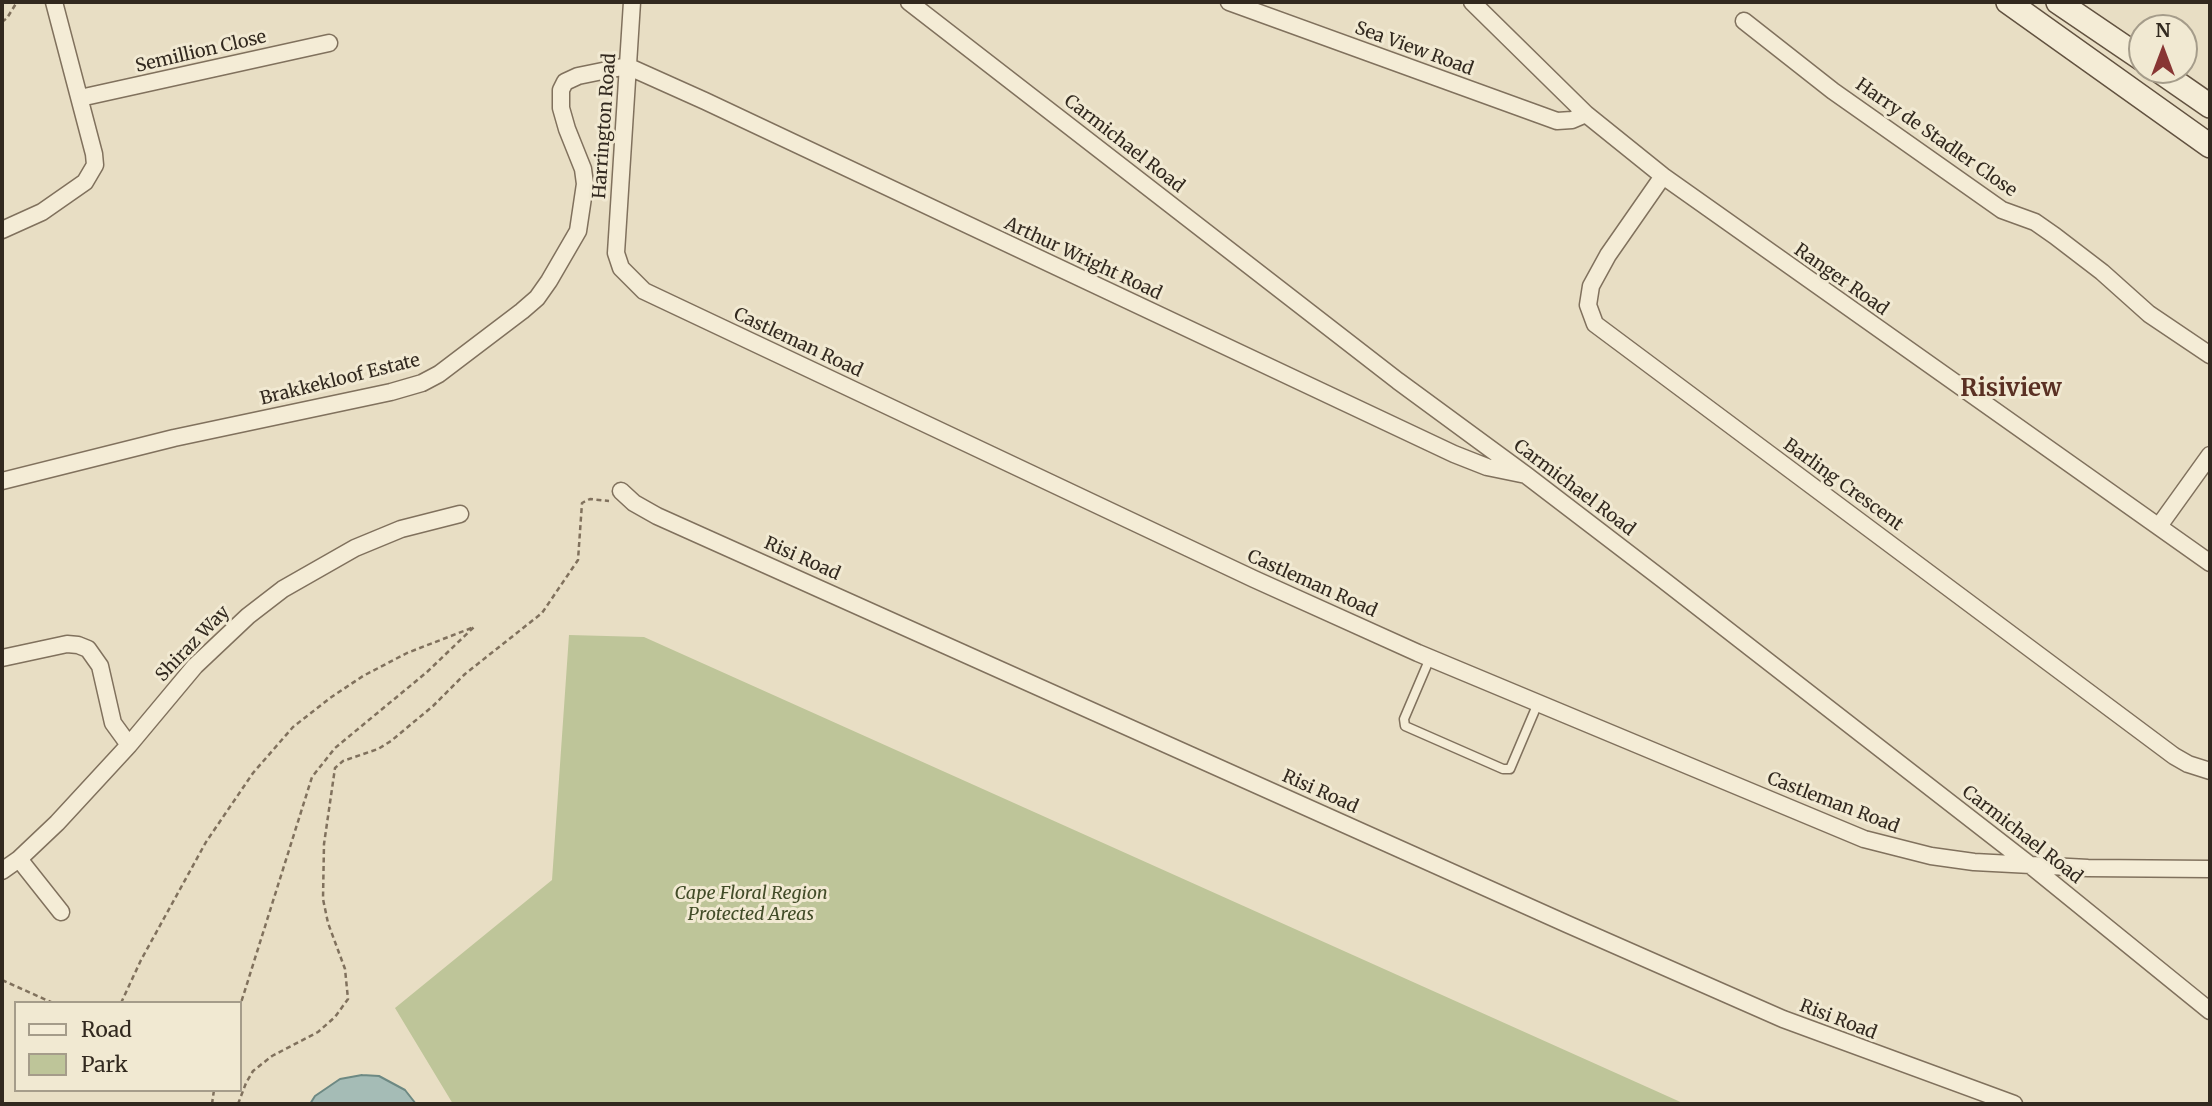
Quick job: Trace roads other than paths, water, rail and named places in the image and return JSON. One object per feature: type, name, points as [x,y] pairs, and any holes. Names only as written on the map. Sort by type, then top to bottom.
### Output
[{"type":"main road","points":[[2008,2],[2210,146]]},
{"type":"main road","points":[[2058,2],[2128,50]]},
{"type":"main road","points":[[2178,84],[2210,106]]},
{"type":"street","points":[[2,230],[42,212],[89,177],[94,165],[94,154],[54,2]]},
{"type":"street","name":"Harrington Road","points":[[616,253],[632,2]]},
{"type":"street","name":"Carmichael Road","points":[[909,2],[2030,865],[2210,1011]]},
{"type":"street","name":"Sea View Road","points":[[1229,2],[1557,121],[1572,120],[1586,114]]},
{"type":"street","name":"Ranger Road","points":[[1472,2],[1586,114],[1663,176],[2210,563]]},
{"type":"street","name":"Harry de Stadler Close","points":[[1744,20],[1833,90],[2002,210],[2035,222],[2055,236],[2102,272],[2149,314],[2210,355]]},
{"type":"street","name":"Semillion Close","points":[[80,98],[329,43]]},
{"type":"street","name":"Arthur Wright Road","points":[[627,66],[1454,454],[1495,469],[1526,475]]},
{"type":"street","name":"Brakkekloof Estate","points":[[2,481],[174,438],[408,388],[439,374],[522,311],[537,298],[549,281],[578,231],[585,184],[583,169],[561,108],[561,90],[565,82],[578,76],[627,66]]},
{"type":"street","name":"Barling Crescent","points":[[1663,176],[1608,255],[1591,286],[1588,305],[1595,324],[2174,756],[2210,771]]},
{"type":"street","name":"Castleman Road","points":[[616,253],[621,268],[636,284],[675,306],[1242,573],[1430,658],[1864,839],[1954,859],[2030,865],[2210,869]]},
{"type":"street","points":[[2159,526],[2210,455]]},
{"type":"street","name":"Risi Road","points":[[621,491],[634,503],[721,545],[1783,1019],[2014,1104]]},
{"type":"street","name":"Shiraz Way","points":[[2,871],[19,859],[57,823],[129,745],[204,657],[239,623],[283,589],[379,536],[460,514]]},
{"type":"street","points":[[2,658],[67,644],[88,649],[100,666],[113,723],[129,745]]},
{"type":"street","points":[[19,859],[61,912]]},
{"type":"lane","points":[[1430,658],[1404,719],[1405,726],[1503,769],[1510,769],[1538,703]]},
{"type":"water","points":[[362,1075],[379,1076],[405,1090],[416,1104],[310,1104],[315,1096],[340,1079]]},
{"type":"district","name":"Risiview","points":[[2011,389]]},
{"type":"park label","name":"Cape Floral Region Protected Areas","points":[[751,904]]}]
